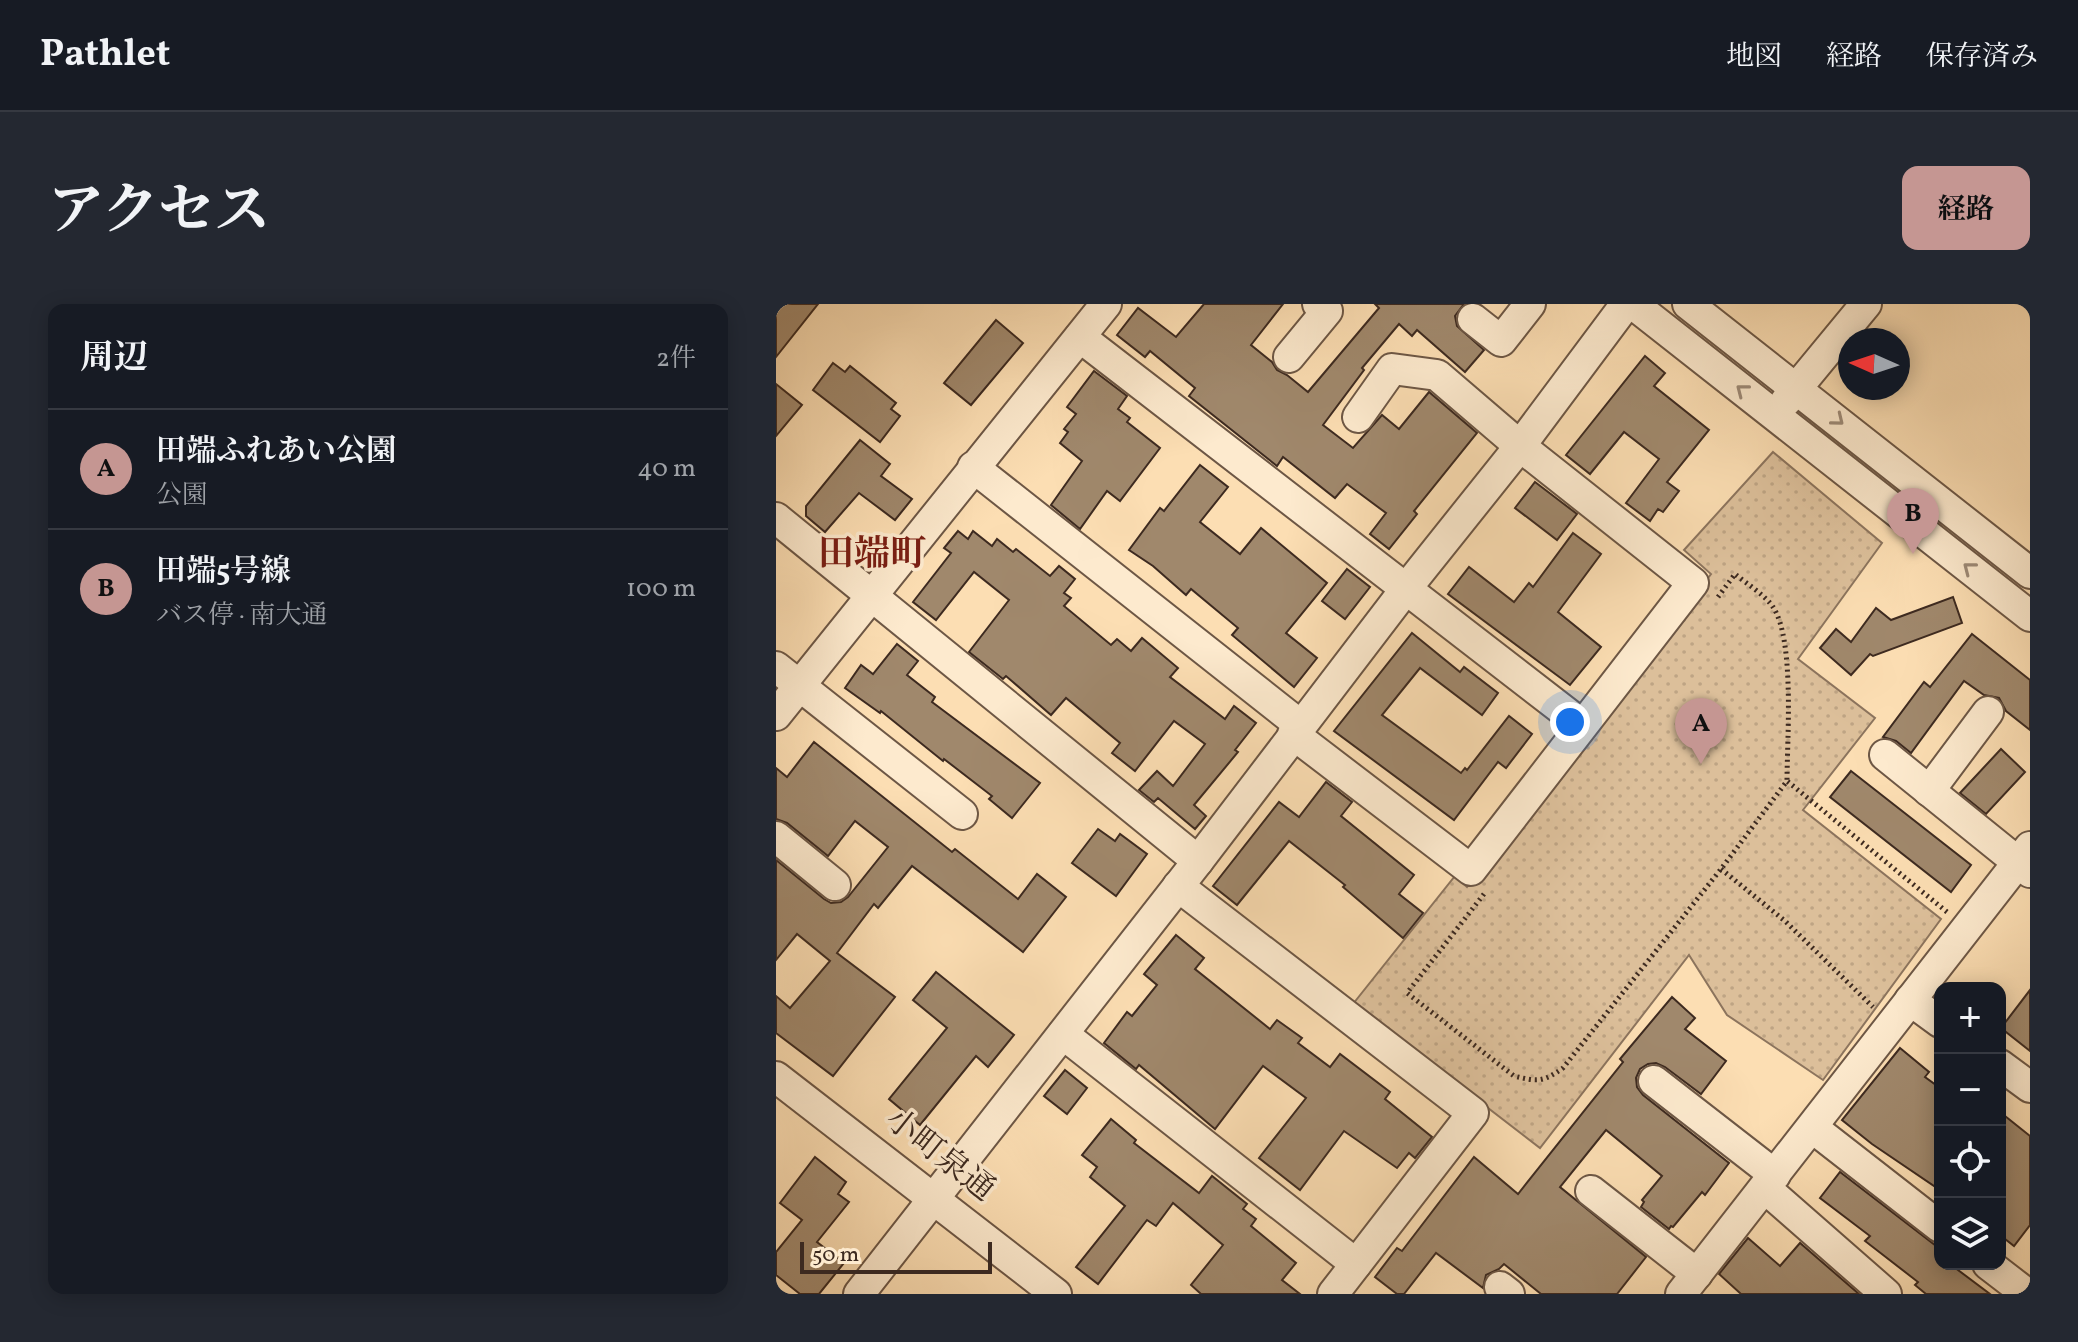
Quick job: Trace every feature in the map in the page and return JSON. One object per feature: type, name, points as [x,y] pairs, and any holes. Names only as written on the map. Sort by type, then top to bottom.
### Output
[{"type":"street","points":[[776,715],[788,677],[871,595],[1106,304]]},
{"type":"street","points":[[1289,357],[1327,311],[1318,304]]},
{"type":"street","points":[[1473,319],[1501,341],[1530,304]]},
{"type":"street","points":[[859,1294],[1520,446],[1626,304]]},
{"type":"street","points":[[1633,304],[2030,616]]},
{"type":"street","points":[[1688,304],[2030,573]]},
{"type":"street","points":[[1775,415],[1866,304]]},
{"type":"street","points":[[1080,337],[1581,724]]},
{"type":"street","points":[[973,467],[1471,870],[1693,583],[1520,446],[1437,375],[1392,369],[1358,417]]},
{"type":"street","points":[[776,518],[1198,861]]},
{"type":"street","points":[[788,677],[962,814]]},
{"type":"street","points":[[1929,791],[1988,712]]},
{"type":"street","points":[[1591,1191],[1693,1286],[1966,928],[2026,861],[1885,755]]},
{"type":"street","points":[[776,837],[835,885]]},
{"type":"street","points":[[1178,886],[1473,1113],[1333,1294]]},
{"type":"street","points":[[1910,1000],[1934,1018]]},
{"type":"street","points":[[1063,1034],[1356,1264]]},
{"type":"street","points":[[2006,1069],[2030,1087]]},
{"type":"street","name":"小町泉通","points":[[776,1077],[1056,1294]]},
{"type":"street","points":[[1654,1081],[1770,1182],[1886,1294]]},
{"type":"street","points":[[1813,1128],[1934,1222]]},
{"type":"street","points":[[1996,1270],[2027,1294]]},
{"type":"path","points":[[1494,882],[1407,993],[1514,1076],[1533,1081],[1546,1080],[1563,1068],[1787,781],[1782,627],[1772,606],[1735,574],[1716,599]]},
{"type":"path","points":[[1787,781],[1966,928]]},
{"type":"path","points":[[1721,869],[1785,921],[1891,1024]]},
{"type":"shaded area","points":[[1773,452],[1882,543],[1798,659],[1875,718],[1803,810],[1941,919],[1823,1080],[1727,1015],[1689,955],[1540,1148],[1353,1004],[1455,876],[1467,887],[1711,574],[1684,550]]},
{"type":"building","points":[[776,304],[818,304],[776,357]]},
{"type":"building","points":[[1204,304],[1283,304],[1251,345],[1277,370],[1308,392],[1379,308],[1375,304],[1464,304],[1455,316],[1457,326],[1484,350],[1465,372],[1417,330],[1412,336],[1399,324],[1362,368],[1364,370],[1323,425],[1353,448],[1382,415],[1399,429],[1429,392],[1477,433],[1414,511],[1417,514],[1389,549],[1370,534],[1386,513],[1347,484],[1335,498],[1283,457],[1277,466],[1189,396],[1195,388],[1150,351],[1145,357],[1117,335],[1138,308],[1176,337]]},
{"type":"building","points":[[996,320],[1023,343],[971,405],[944,383]]},
{"type":"building","points":[[1645,356],[1665,373],[1654,386],[1709,430],[1667,482],[1679,491],[1663,512],[1658,509],[1650,521],[1626,503],[1659,459],[1624,432],[1590,474],[1566,455]]},
{"type":"building","points":[[833,363],[845,372],[850,366],[896,403],[891,409],[900,416],[880,442],[813,390]]},
{"type":"building","points":[[1094,371],[1127,396],[1118,409],[1130,418],[1127,422],[1160,448],[1120,501],[1107,491],[1080,529],[1051,505],[1082,461],[1060,443],[1068,432],[1064,429],[1076,414],[1067,407]]},
{"type":"building","points":[[776,384],[802,405],[776,436]]},
{"type":"building","points":[[860,440],[890,464],[881,476],[912,499],[895,520],[859,493],[825,532],[806,516],[806,506]]},
{"type":"building","points":[[1200,465],[1228,487],[1200,522],[1240,554],[1261,528],[1327,583],[1286,633],[1317,658],[1294,687],[1232,635],[1238,628],[1191,589],[1186,595],[1129,550],[1160,508],[1164,511]]},
{"type":"building","points":[[1535,482],[1577,514],[1557,540],[1515,508]]},
{"type":"building","points":[[958,531],[968,539],[973,531],[992,546],[997,539],[1013,552],[1016,549],[1050,576],[1059,566],[1075,579],[1064,593],[1071,598],[1064,606],[1111,645],[1117,639],[1131,651],[1142,638],[1178,668],[1170,677],[1225,719],[1234,706],[1256,723],[1235,750],[1238,752],[1194,805],[1206,816],[1195,829],[1158,798],[1154,802],[1139,790],[1157,771],[1173,786],[1205,744],[1174,721],[1135,771],[1112,753],[1120,743],[1066,698],[1051,715],[1006,676],[1003,679],[969,652],[1009,600],[974,572],[936,620],[913,602],[951,553],[944,548]]},
{"type":"building","points":[[1573,533],[1601,554],[1558,612],[1601,647],[1570,685],[1448,594],[1469,567],[1514,602],[1529,583],[1533,587]]},
{"type":"building","points":[[1347,569],[1370,587],[1345,619],[1322,601]]},
{"type":"building","points":[[1953,597],[1962,623],[1873,656],[1870,654],[1851,675],[1820,648],[1836,629],[1851,642],[1876,608],[1891,620]]},
{"type":"building","points":[[1412,633],[1460,672],[1464,667],[1498,693],[1482,715],[1420,668],[1382,715],[1461,773],[1465,768],[1467,770],[1509,716],[1532,734],[1506,768],[1498,762],[1454,820],[1334,731]]},
{"type":"building","points":[[1972,634],[2030,680],[2030,730],[2006,711],[1999,698],[1984,695],[1964,681],[1911,753],[1896,741],[1883,737],[1924,682],[1930,687]]},
{"type":"building","points":[[897,644],[918,661],[907,675],[935,697],[932,702],[1040,783],[1012,818],[989,799],[992,796],[881,711],[845,688],[861,665],[873,674]]},
{"type":"building","points":[[814,742],[952,852],[955,849],[1018,899],[1037,874],[1066,897],[1023,952],[912,866],[878,908],[874,904],[837,953],[895,997],[833,1076],[776,1033],[776,996],[790,1008],[830,961],[797,934],[776,960],[776,860],[824,899],[831,903],[841,902],[888,847],[855,821],[828,856],[787,823],[776,819],[776,768],[787,777]]},
{"type":"building","points":[[2001,749],[2025,772],[1986,814],[1960,793]]},
{"type":"building","points":[[1851,771],[1971,865],[1951,892],[1830,797]]},
{"type":"building","points":[[1326,782],[1352,802],[1341,816],[1414,875],[1399,894],[1423,913],[1403,938],[1343,887],[1345,885],[1289,841],[1237,905],[1213,886],[1279,802],[1299,817]]},
{"type":"building","points":[[1098,829],[1115,841],[1120,834],[1147,854],[1116,896],[1072,863]]},
{"type":"building","points":[[1176,935],[1204,958],[1195,969],[1270,1029],[1277,1020],[1302,1038],[1298,1043],[1330,1067],[1340,1054],[1390,1092],[1385,1099],[1432,1137],[1415,1158],[1409,1153],[1397,1168],[1344,1131],[1300,1190],[1259,1158],[1306,1098],[1263,1066],[1215,1129],[1139,1065],[1136,1069],[1104,1043],[1127,1012],[1132,1016],[1157,985],[1144,974]]},
{"type":"building","points":[[936,972],[1014,1035],[988,1067],[976,1056],[920,1125],[889,1099],[947,1028],[913,1000]]},
{"type":"building","points":[[2030,990],[2030,1051],[2006,1032],[2006,1021]]},
{"type":"building","points":[[1672,997],[1695,1018],[1685,1029],[1726,1061],[1701,1094],[1656,1063],[1640,1069],[1636,1078],[1637,1087],[1729,1163],[1705,1195],[1702,1192],[1669,1229],[1641,1207],[1642,1200],[1662,1176],[1606,1130],[1560,1187],[1646,1257],[1617,1294],[1541,1294],[1504,1264],[1486,1275],[1483,1288],[1436,1253],[1404,1294],[1397,1294],[1375,1277],[1397,1248],[1402,1251],[1474,1157],[1518,1194],[1623,1062],[1620,1059]]},
{"type":"building","points":[[1900,1048],[1929,1072],[1925,1077],[1934,1084],[1934,1186],[1872,1144],[1842,1120]]},
{"type":"building","points":[[1065,1070],[1087,1088],[1067,1114],[1044,1096]]},
{"type":"building","points":[[2006,1117],[2030,1136],[2030,1225],[2014,1246],[2006,1240]]},
{"type":"building","points":[[1111,1119],[1136,1140],[1134,1143],[1199,1193],[1212,1176],[1247,1204],[1243,1209],[1256,1219],[1251,1226],[1296,1263],[1282,1280],[1300,1294],[1201,1294],[1191,1285],[1223,1245],[1173,1203],[1156,1226],[1147,1220],[1098,1284],[1076,1267],[1125,1206],[1090,1177],[1097,1167],[1082,1155]]},
{"type":"building","points":[[815,1157],[846,1182],[838,1194],[849,1202],[817,1242],[844,1263],[819,1294],[800,1294],[776,1275],[776,1252],[802,1220],[780,1203]]},
{"type":"building","points":[[1840,1172],[1934,1244],[1934,1270],[1958,1270],[1990,1294],[1926,1294],[1915,1285],[1918,1282],[1865,1241],[1870,1236],[1820,1198]]},
{"type":"building","points":[[1748,1238],[1780,1266],[1800,1243],[1859,1294],[1741,1294],[1719,1274]]},
{"type":"place","name":"田端5号線","points":[[1913,554]]},
{"type":"place","name":"田端ふれあい公園","points":[[1701,764]]},
{"type":"district","name":"田端町","points":[[872,556]]}]
